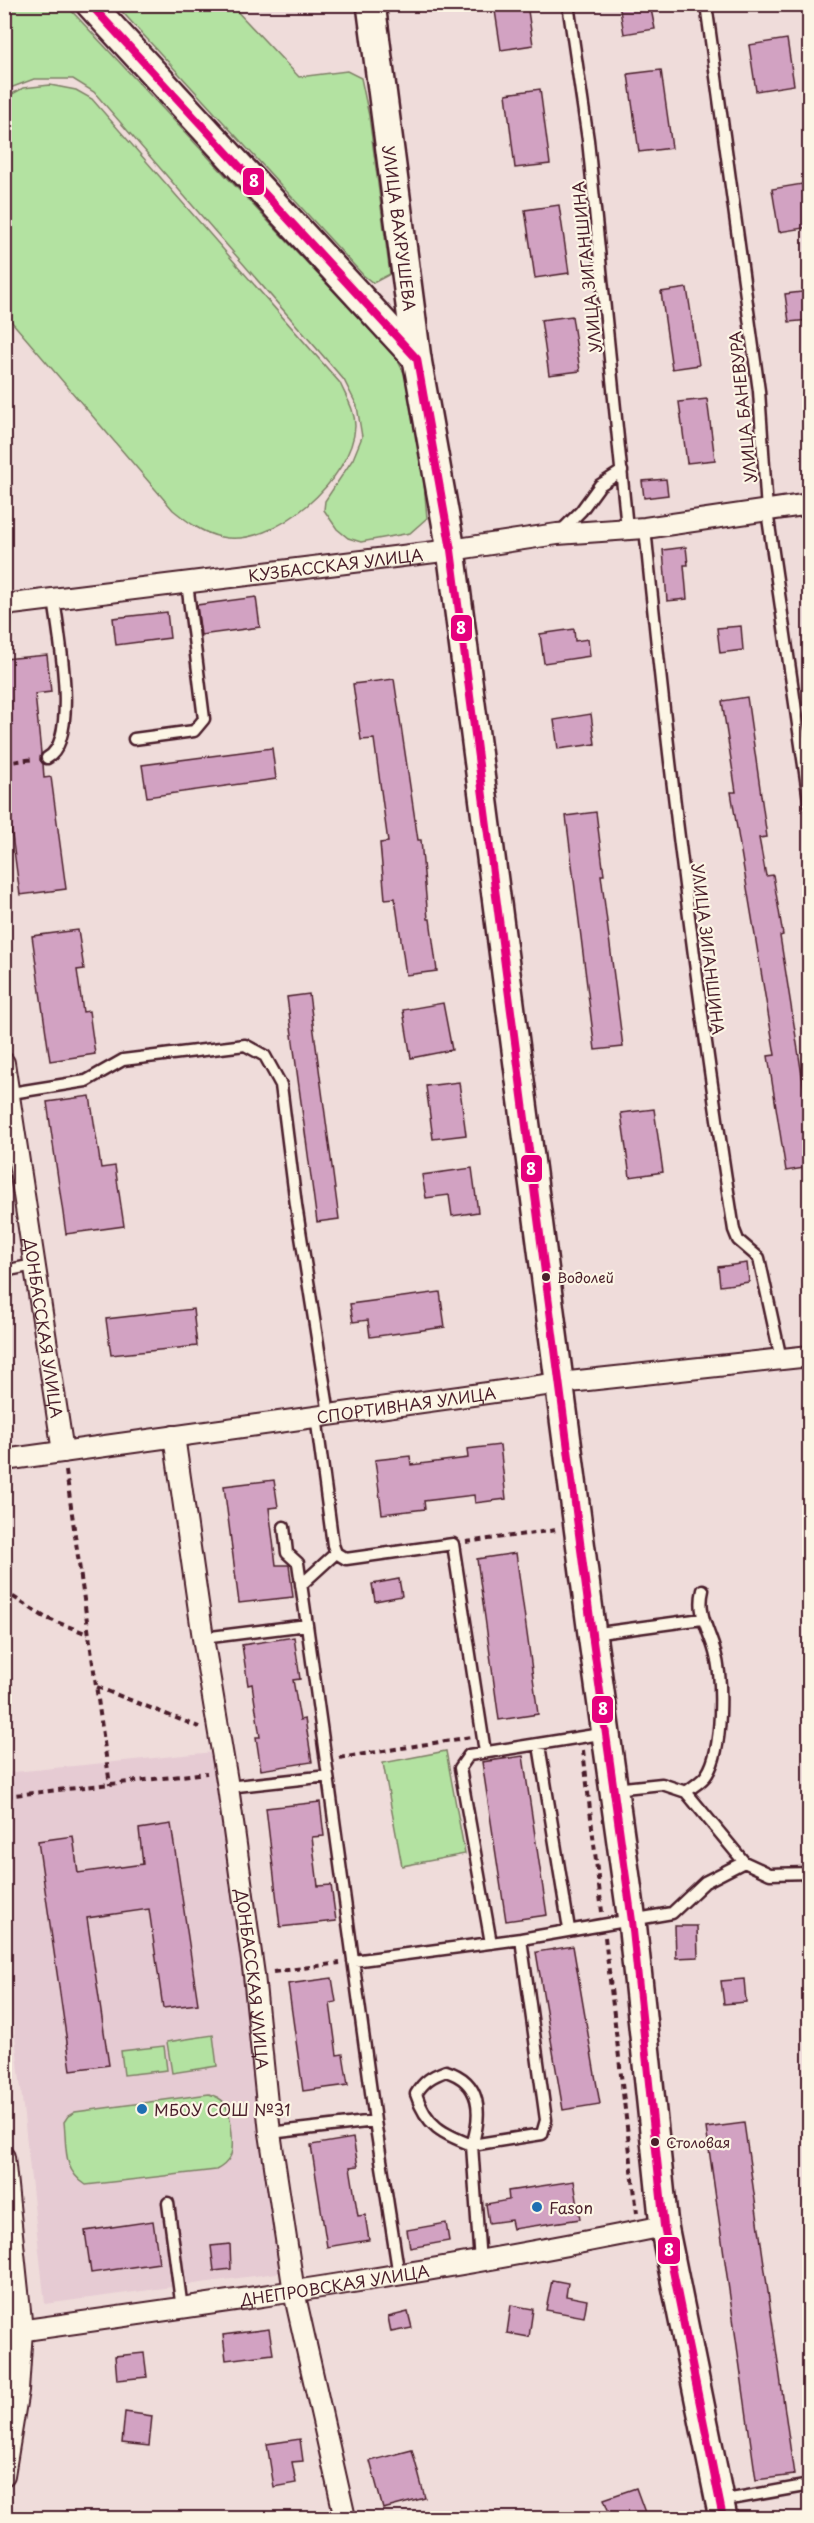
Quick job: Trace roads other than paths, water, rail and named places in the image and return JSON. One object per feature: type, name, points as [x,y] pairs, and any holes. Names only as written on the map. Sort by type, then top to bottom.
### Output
[{"type":"main road","points":[[90,4],[417,359]]},
{"type":"main road","name":"УЛИЦА ВАХРУШЕВА","points":[[370,4],[417,359],[451,550],[560,1383],[562,1529],[592,1634],[594,1735],[614,1789],[632,1921],[652,2228],[721,2510]]},
{"type":"street","name":"КУЗБАССКАЯ УЛИЦА","points":[[4,605],[451,550],[557,534],[636,528],[810,504]]},
{"type":"street","name":"ДОНБАССКАЯ УЛИЦА","points":[[4,1062],[7,1094],[63,1452]]},
{"type":"street","name":"СПОРТИВНАЯ УЛИЦА","points":[[4,1460],[560,1383],[810,1356]]},
{"type":"street","name":"ДОНБАССКАЯ УЛИЦА","points":[[174,1436],[203,1638],[227,1779],[254,1975],[270,2133],[294,2292],[345,2518]]},
{"type":"street","points":[[4,2157],[18,2390],[4,2475]]},
{"type":"street","name":"ДНЕПРОВСКАЯ УЛИЦА","points":[[13,2331],[182,2309],[399,2276],[652,2228]]},
{"type":"lane","name":"УЛИЦА ЗИГАНШИНА","points":[[568,4],[588,140],[622,471],[636,528],[663,709],[716,1114],[734,1230],[738,1240],[759,1258],[781,1359]]},
{"type":"lane","name":"УЛИЦА БАНЕВУРА","points":[[706,4],[759,392],[767,511],[810,807]]},
{"type":"lane","points":[[557,534],[581,511],[600,485],[622,471]]},
{"type":"lane","points":[[134,739],[194,731],[204,719],[187,583]]},
{"type":"lane","points":[[47,758],[54,754],[61,739],[66,695],[54,599]]},
{"type":"lane","points":[[7,1094],[86,1081],[123,1060],[245,1046],[265,1056],[281,1085],[322,1415],[333,1545],[336,1553],[346,1559],[453,1544],[485,1752]]},
{"type":"lane","points":[[4,1271],[34,1265]]},
{"type":"lane","points":[[284,1527],[287,1553],[298,1563],[375,2121],[399,2276]]},
{"type":"lane","points":[[301,1585],[336,1553]]},
{"type":"lane","points":[[686,1792],[707,1774],[716,1749],[722,1710],[716,1653],[702,1619],[700,1599],[703,1590]]},
{"type":"lane","points":[[592,1634],[702,1619]]},
{"type":"lane","points":[[203,1638],[307,1625]]},
{"type":"lane","points":[[491,1943],[460,1768],[469,1755],[594,1735]]},
{"type":"lane","points":[[539,1744],[569,1929]]},
{"type":"lane","points":[[227,1779],[328,1776]]},
{"type":"lane","points":[[614,1789],[662,1784],[686,1792],[744,1862],[770,1874],[810,1873]]},
{"type":"lane","points":[[353,1961],[521,1939],[569,1929],[632,1921],[672,1912],[705,1882],[744,1862]]},
{"type":"lane","points":[[480,2262],[472,2145],[477,2128],[477,2101],[471,2087],[462,2076],[446,2071],[433,2075],[423,2083],[416,2094],[421,2110],[431,2123],[446,2135],[472,2145],[542,2134],[546,2120],[521,1939]]},
{"type":"lane","points":[[270,2133],[375,2121]]},
{"type":"lane","points":[[168,2203],[182,2309]]},
{"type":"lane","points":[[721,2510],[810,2484]]},
{"type":"place","name":"Водолей","points":[[546,1277]]},
{"type":"place","name":"МБОУ СОШ №31","points":[[142,2109]]},
{"type":"place","name":"Столовая","points":[[655,2142]]},
{"type":"place","name":"Fason","points":[[537,2207]]}]
